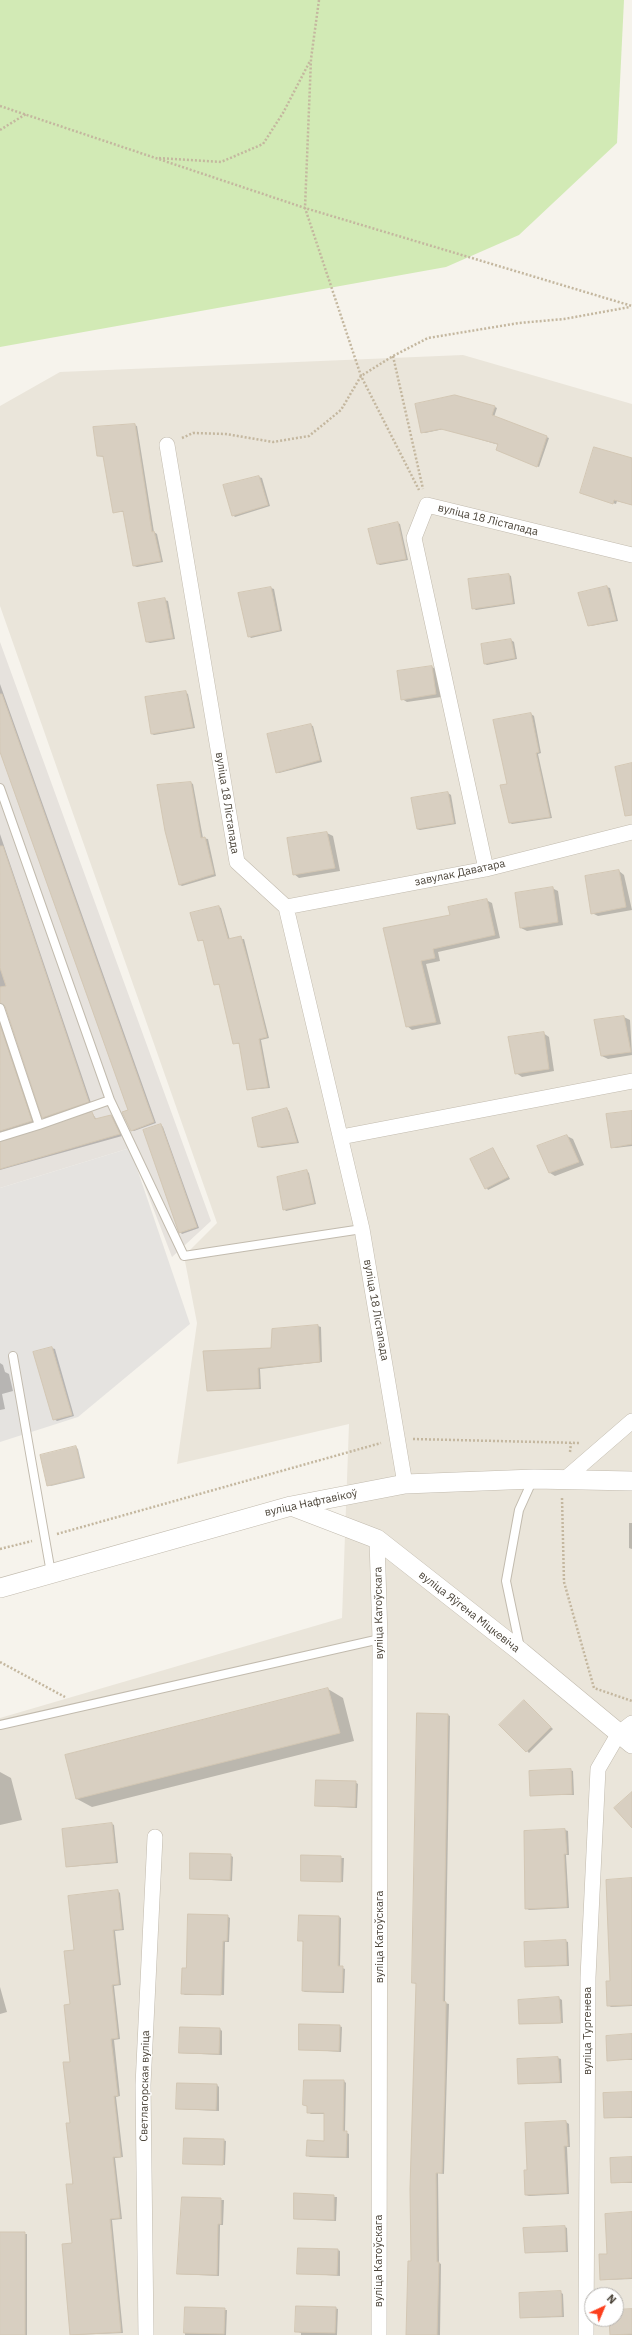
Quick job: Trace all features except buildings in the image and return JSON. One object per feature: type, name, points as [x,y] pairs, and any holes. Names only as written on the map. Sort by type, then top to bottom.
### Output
[{"type":"street","name":"вуліца 18 Лістапада","points":[[168,445],[237,862],[286,907],[362,1229],[405,1484]]},
{"type":"street","name":"вуліца 18 Лістапада","points":[[486,869],[414,538],[427,505],[632,555]]},
{"type":"street","name":"завулак Даватара","points":[[286,907],[486,869],[632,832]]},
{"type":"street","points":[[341,1137],[632,1081]]},
{"type":"street","points":[[565,1478],[632,1421]]},
{"type":"street","name":"вуліца Нафтавікоў","points":[[0,1588],[291,1506],[405,1484],[534,1478],[565,1478],[632,1482]]},
{"type":"street","name":"вуліца Яўгена Міцкевіча","points":[[291,1506],[377,1539],[521,1652],[628,1733]]},
{"type":"street","name":"вуліца Катоўскага","points":[[377,1539],[380,1638],[379,2335]]},
{"type":"street","name":"вуліца Тургенева","points":[[586,2335],[588,1977],[598,1769],[628,1733]]},
{"type":"street","name":"Светлагорская вуліца","points":[[146,2335],[143,2085],[155,1836]]},
{"type":"lane","points":[[0,788],[110,1100],[184,1256],[362,1229]]},
{"type":"lane","points":[[0,1008],[39,1126]]},
{"type":"lane","points":[[0,1137],[39,1126],[110,1100]]},
{"type":"lane","points":[[13,1356],[51,1573]]},
{"type":"lane","points":[[521,1652],[506,1581],[519,1510],[534,1478]]},
{"type":"lane","points":[[0,1725],[380,1638]]},
{"type":"path","points":[[319,0],[311,59],[305,208],[361,376],[427,505]]},
{"type":"path","points":[[154,157],[221,162],[263,144],[283,113],[311,59]]},
{"type":"path","points":[[0,106],[305,208],[632,306]]},
{"type":"path","points":[[0,130],[26,114]]},
{"type":"path","points":[[168,445],[193,433],[226,434],[273,442],[309,436],[341,410],[361,376],[393,356],[428,338],[519,323],[564,319],[632,306]]},
{"type":"path","points":[[393,356],[427,505]]},
{"type":"path","points":[[0,1549],[398,1438],[572,1443],[561,1504],[564,1582],[594,1688],[632,1701]]},
{"type":"path","points":[[0,1662],[81,1706]]},
{"type":"shaded area","points":[[463,355],[632,404],[632,2335],[0,2335],[0,1718],[342,1618],[349,1424],[177,1464],[197,1323],[184,1256],[217,1223],[0,606],[0,406],[60,372]]},
{"type":"shaded area","points":[[0,642],[211,1221],[172,1257],[130,1148],[0,1188]]},
{"type":"shaded area","points":[[130,1148],[190,1324],[78,1417],[0,1442],[0,1188]]},
{"type":"green space","points":[[0,0],[624,0],[617,143],[519,235],[446,267],[0,347]]}]
